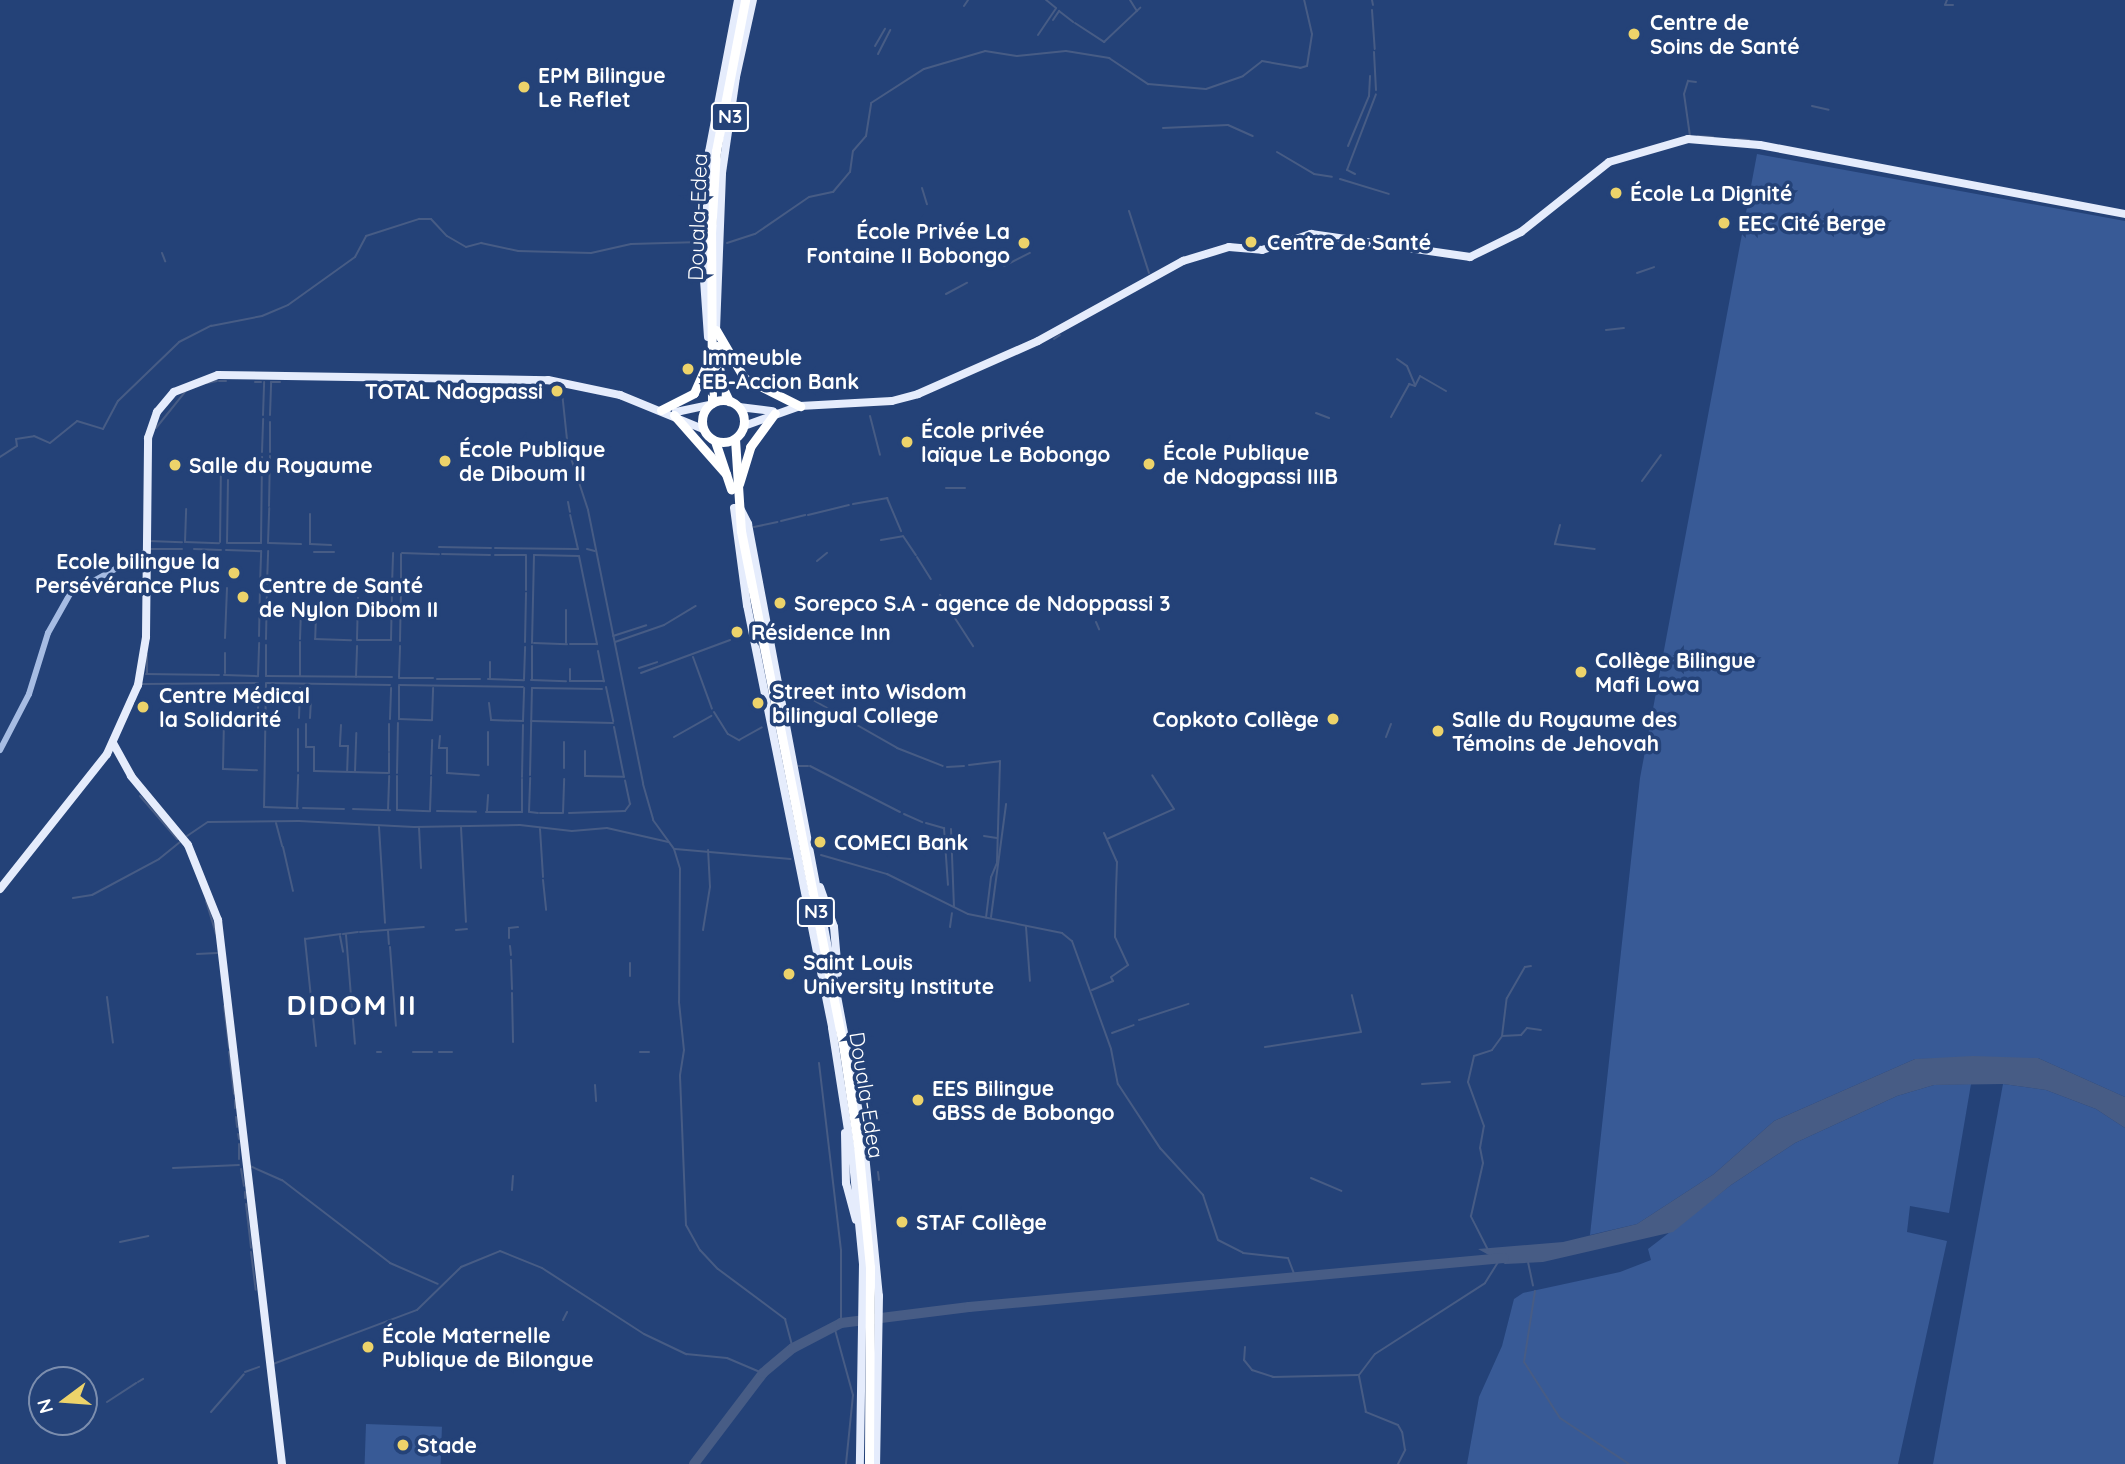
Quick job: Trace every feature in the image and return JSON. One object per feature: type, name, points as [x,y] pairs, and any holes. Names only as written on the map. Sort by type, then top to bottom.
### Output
[{"type":"highway","name":"Douala-Edea","points":[[710,404],[716,151],[745,0]]},
{"type":"highway","name":"Douala-Edea","points":[[712,313],[716,330],[718,370],[729,401]]},
{"type":"highway","points":[[716,330],[744,378],[800,406]]},
{"type":"highway","points":[[711,354],[694,393],[668,412],[728,477]]},
{"type":"highway","points":[[710,404],[729,401],[739,407],[744,426],[735,439],[715,442]]},
{"type":"highway","name":"N3","points":[[710,404],[701,419],[703,429],[715,442]]},
{"type":"highway","points":[[737,503],[747,454],[778,412]]},
{"type":"highway","name":"Douala-Edea","points":[[735,439],[737,503],[741,531],[843,1045],[864,1199],[872,1343],[869,1464]]},
{"type":"highway","name":"Douala-Edea","points":[[715,442],[737,503]]},
{"type":"main road","name":"N3","points":[[711,354],[705,233],[709,152],[738,0]]},
{"type":"main road","name":"N3","points":[[716,330],[726,145],[753,0]]},
{"type":"main road","points":[[744,426],[800,406],[892,401],[918,394],[1038,341],[1183,261],[1228,247],[1262,250],[1311,234],[1470,257],[1521,232],[1609,162],[1688,139],[1760,145],[2125,214]]},
{"type":"main road","points":[[0,889],[113,744],[144,664],[144,553],[151,425],[174,392],[207,377],[548,380],[596,388],[668,412],[703,429]]},
{"type":"main road","points":[[668,412],[690,412],[710,404]]},
{"type":"main road","points":[[739,407],[778,412]]},
{"type":"main road","points":[[737,503],[748,524],[837,982],[869,1176],[871,1296]]},
{"type":"main road","points":[[737,503],[747,604],[846,1113],[871,1296]]},
{"type":"main road","points":[[113,744],[131,776],[186,841],[218,920],[282,1464]]},
{"type":"main road","points":[[860,1464],[872,1343]]},
{"type":"main road","points":[[872,1343],[876,1464]]},
{"type":"street","points":[[0,750],[29,694],[48,633],[70,594],[144,553]]},
{"type":"shaded area","points":[[1757,154],[2125,221],[2125,1097],[2038,1058],[1915,1059],[1774,1121],[1714,1174],[1637,1224],[1590,1235],[1640,778]]},
{"type":"shaded area","points":[[1973,1056],[2038,1058],[2125,1097],[2125,1128],[2096,1109],[2046,1090],[2003,1084],[1934,1085],[1897,1096],[1795,1143],[1731,1185],[1673,1232],[1543,1262],[1505,1264],[1478,1249],[1563,1242],[1637,1224],[1714,1174],[1774,1121],[1915,1059]]},
{"type":"shaded area","points":[[1971,1084],[1949,1213],[1910,1206],[1907,1232],[1947,1241],[1898,1464],[1467,1464],[1479,1397],[1502,1346],[1514,1299],[1523,1293],[1620,1272],[1651,1260],[1648,1249],[1731,1185],[1795,1143],[1897,1096],[1934,1085]]},
{"type":"shaded area","points":[[2003,1084],[2046,1090],[2096,1109],[2125,1128],[2125,1464],[1933,1464]]},
{"type":"shaded area","name":"Stade","points":[[366,1424],[442,1427],[441,1464],[365,1464]]},
{"type":"waterway","points":[[964,6],[968,0]]},
{"type":"waterway","points":[[1038,35],[1056,8],[1046,0]]},
{"type":"waterway","points":[[1130,0],[1137,11]]},
{"type":"waterway","points":[[727,243],[755,234],[809,197],[833,192],[850,172],[853,151],[866,136],[871,103],[924,69],[985,51],[1017,56],[1066,51],[1109,58],[1148,84],[1206,89],[1243,76],[1262,61],[1300,68],[1307,66],[1312,34],[1304,0]]},
{"type":"waterway","points":[[1372,0],[1373,5]]},
{"type":"waterway","points":[[1947,0],[1945,5],[1953,5]]},
{"type":"waterway","points":[[1075,23],[1104,42],[1140,8]]},
{"type":"waterway","points":[[1372,10],[1375,49]]},
{"type":"waterway","points":[[1053,20],[1059,11],[1073,22]]},
{"type":"waterway","points":[[875,46],[885,29]]},
{"type":"waterway","points":[[878,54],[890,30]]},
{"type":"waterway","points":[[1374,52],[1376,90]]},
{"type":"waterway","points":[[1348,146],[1369,96],[1370,76]]},
{"type":"waterway","points":[[1690,136],[1684,94],[1688,81],[1696,82]]},
{"type":"waterway","points":[[1355,174],[1347,170],[1376,94]]},
{"type":"waterway","points":[[1812,106],[1829,110]]},
{"type":"waterway","points":[[1163,128],[1228,125],[1253,136]]},
{"type":"waterway","points":[[1698,136],[1713,137]]},
{"type":"waterway","points":[[1736,139],[1749,140]]},
{"type":"waterway","points":[[1277,152],[1314,174],[1332,177]]},
{"type":"waterway","points":[[1340,179],[1389,194]]},
{"type":"waterway","points":[[922,188],[927,204]]},
{"type":"waterway","points":[[1129,211],[1149,273]]},
{"type":"waterway","points":[[0,457],[17,446],[16,439],[34,436],[50,443],[77,421],[103,429],[118,401],[179,342],[211,326],[262,316],[288,305],[355,257],[366,236],[419,219],[431,219],[447,236],[466,247],[481,243],[518,251],[591,253],[631,244],[701,242]]},
{"type":"waterway","points":[[162,253],[165,261]]},
{"type":"waterway","points":[[1004,266],[1030,253]]},
{"type":"waterway","points":[[1637,273],[1654,267]]},
{"type":"waterway","points":[[946,294],[967,283]]},
{"type":"waterway","points":[[1606,330],[1624,328]]},
{"type":"waterway","points":[[1054,339],[1060,335]]},
{"type":"waterway","points":[[1397,359],[1407,366],[1415,385]]},
{"type":"waterway","points":[[1415,386],[1420,376],[1446,391]]},
{"type":"waterway","points":[[207,383],[217,381]]},
{"type":"waterway","points":[[219,381],[226,381]]},
{"type":"waterway","points":[[255,382],[261,382]]},
{"type":"waterway","points":[[263,415],[264,382]]},
{"type":"waterway","points":[[271,382],[280,382]]},
{"type":"waterway","points":[[270,415],[271,382]]},
{"type":"waterway","points":[[1391,417],[1409,384],[1415,386]]},
{"type":"waterway","points":[[156,428],[185,392]]},
{"type":"waterway","points":[[562,392],[568,449],[588,510],[643,784],[653,820],[674,849],[680,869],[679,1002],[684,1050],[680,1076],[686,1225],[700,1250],[718,1269],[785,1319],[793,1348]]},
{"type":"waterway","points":[[1316,413],[1329,418]]},
{"type":"waterway","points":[[870,416],[880,455]]},
{"type":"waterway","points":[[262,452],[263,419]]},
{"type":"waterway","points":[[270,422],[270,452]]},
{"type":"waterway","points":[[1642,481],[1661,455]]},
{"type":"waterway","points":[[269,506],[270,456]]},
{"type":"waterway","points":[[261,543],[262,457]]},
{"type":"waterway","points":[[203,461],[221,463],[220,542]]},
{"type":"waterway","points":[[242,464],[261,464]]},
{"type":"waterway","points":[[227,543],[228,480]]},
{"type":"waterway","points":[[946,488],[965,488]]},
{"type":"waterway","points":[[853,504],[887,498],[901,531]]},
{"type":"waterway","points":[[568,502],[570,512]]},
{"type":"waterway","points":[[808,515],[849,505]]},
{"type":"waterway","points":[[268,543],[269,508]]},
{"type":"waterway","points":[[185,542],[186,509]]},
{"type":"waterway","points":[[310,514],[310,544]]},
{"type":"waterway","points":[[495,548],[578,549],[570,515]]},
{"type":"waterway","points":[[781,521],[805,515]]},
{"type":"waterway","points":[[754,527],[777,522]]},
{"type":"waterway","points":[[1560,525],[1555,544],[1595,549]]},
{"type":"waterway","points":[[881,540],[903,536],[916,555]]},
{"type":"waterway","points":[[149,541],[182,542]]},
{"type":"waterway","points":[[185,542],[219,543]]},
{"type":"waterway","points":[[228,543],[261,543]]},
{"type":"waterway","points":[[269,543],[301,544]]},
{"type":"waterway","points":[[310,544],[331,545]]},
{"type":"waterway","points":[[439,547],[491,548]]},
{"type":"waterway","points":[[149,549],[182,549]]},
{"type":"waterway","points":[[194,549],[221,550]]},
{"type":"waterway","points":[[587,549],[595,551]]},
{"type":"waterway","points":[[226,550],[261,551]]},
{"type":"waterway","points":[[260,585],[261,551]]},
{"type":"waterway","points":[[267,584],[268,551]]},
{"type":"waterway","points":[[314,552],[334,552]]},
{"type":"waterway","points":[[392,585],[393,553]]},
{"type":"waterway","points":[[402,553],[439,554]]},
{"type":"waterway","points":[[817,561],[827,553]]},
{"type":"waterway","points":[[401,554],[401,588]]},
{"type":"waterway","points":[[442,554],[490,555]]},
{"type":"waterway","points":[[495,555],[526,555]]},
{"type":"waterway","points":[[532,643],[534,555],[579,556],[597,644]]},
{"type":"waterway","points":[[526,556],[526,590]]},
{"type":"waterway","points":[[917,557],[931,579]]},
{"type":"waterway","points":[[225,638],[227,588]]},
{"type":"waterway","points":[[266,639],[267,588]]},
{"type":"waterway","points":[[259,636],[260,589]]},
{"type":"waterway","points":[[357,640],[391,640],[392,591]]},
{"type":"waterway","points":[[400,641],[401,591]]},
{"type":"waterway","points":[[525,642],[526,593]]},
{"type":"waterway","points":[[940,595],[973,646]]},
{"type":"waterway","points":[[357,639],[358,598]]},
{"type":"waterway","points":[[308,604],[308,614],[316,615],[315,639],[351,640]]},
{"type":"waterway","points":[[615,642],[664,625],[696,606]]},
{"type":"waterway","points":[[566,610],[566,643]]},
{"type":"waterway","points":[[300,639],[301,611]]},
{"type":"waterway","points":[[1096,622],[1099,629]]},
{"type":"waterway","points":[[613,636],[646,625]]},
{"type":"waterway","points":[[780,642],[841,626]]},
{"type":"waterway","points":[[641,673],[730,640]]},
{"type":"waterway","points":[[300,642],[300,676]]},
{"type":"waterway","points":[[224,675],[258,676],[259,643]]},
{"type":"waterway","points":[[534,643],[567,644]]},
{"type":"waterway","points":[[570,644],[597,644]]},
{"type":"waterway","points":[[266,645],[266,676],[392,677]]},
{"type":"waterway","points":[[356,677],[357,646]]},
{"type":"waterway","points":[[399,677],[400,646]]},
{"type":"waterway","points":[[532,646],[532,679]]},
{"type":"waterway","points":[[524,679],[525,647]]},
{"type":"waterway","points":[[598,651],[604,681]]},
{"type":"waterway","points":[[225,653],[225,673]]},
{"type":"waterway","points":[[147,655],[147,673]]},
{"type":"waterway","points":[[693,657],[712,709]]},
{"type":"waterway","points":[[490,662],[490,679]]},
{"type":"waterway","points":[[639,668],[657,662]]},
{"type":"waterway","points":[[570,669],[570,681]]},
{"type":"waterway","points":[[146,674],[219,675]]},
{"type":"waterway","points":[[399,678],[433,678]]},
{"type":"waterway","points":[[437,679],[480,679]]},
{"type":"waterway","points":[[488,679],[524,680]]},
{"type":"waterway","points":[[531,680],[566,681]]},
{"type":"waterway","points":[[570,681],[604,681]]},
{"type":"waterway","points":[[143,684],[258,683]]},
{"type":"waterway","points":[[266,683],[264,807],[298,808]]},
{"type":"waterway","points":[[267,683],[390,685]]},
{"type":"waterway","points":[[258,685],[258,729]]},
{"type":"waterway","points":[[399,685],[523,687]]},
{"type":"waterway","points":[[798,685],[819,695]]},
{"type":"waterway","points":[[399,686],[399,719]]},
{"type":"waterway","points":[[606,687],[613,721]]},
{"type":"waterway","points":[[299,718],[300,688]]},
{"type":"waterway","points":[[390,719],[391,688]]},
{"type":"waterway","points":[[399,719],[432,720],[433,688]]},
{"type":"waterway","points":[[523,721],[524,688]]},
{"type":"waterway","points":[[530,775],[532,688],[602,689]]},
{"type":"waterway","points":[[787,692],[799,692],[897,748],[943,766]]},
{"type":"waterway","points":[[310,718],[311,701]]},
{"type":"waterway","points":[[489,703],[491,720],[523,721]]},
{"type":"waterway","points":[[714,712],[728,734],[739,740],[762,727]]},
{"type":"waterway","points":[[674,737],[711,716]]},
{"type":"waterway","points":[[206,718],[224,720],[223,769],[257,770]]},
{"type":"waterway","points":[[531,721],[613,723]]},
{"type":"waterway","points":[[397,773],[398,723]]},
{"type":"waterway","points":[[306,724],[306,747],[314,747],[314,771],[388,773]]},
{"type":"waterway","points":[[389,724],[389,751]]},
{"type":"waterway","points":[[1386,737],[1391,724]]},
{"type":"waterway","points":[[341,725],[340,746],[348,746],[347,771]]},
{"type":"waterway","points":[[522,777],[523,725]]},
{"type":"waterway","points":[[614,727],[624,777]]},
{"type":"waterway","points":[[298,729],[298,771]]},
{"type":"waterway","points":[[488,732],[488,765]]},
{"type":"waterway","points":[[355,771],[356,733]]},
{"type":"waterway","points":[[440,736],[439,748],[447,748],[447,773],[479,775]]},
{"type":"waterway","points":[[431,774],[432,740]]},
{"type":"waterway","points":[[564,742],[564,768]]},
{"type":"waterway","points":[[585,751],[585,776],[624,777]]},
{"type":"waterway","points":[[389,753],[389,773]]},
{"type":"waterway","points":[[969,765],[1000,761],[997,863],[991,877],[986,918]]},
{"type":"waterway","points":[[798,766],[808,766]]},
{"type":"waterway","points":[[810,766],[900,812]]},
{"type":"waterway","points":[[947,767],[964,766]]},
{"type":"waterway","points":[[297,808],[298,775]]},
{"type":"waterway","points":[[1107,839],[1174,809],[1152,775]]},
{"type":"waterway","points":[[388,810],[389,776]]},
{"type":"waterway","points":[[397,776],[397,810]]},
{"type":"waterway","points":[[397,810],[430,811],[431,777]]},
{"type":"waterway","points":[[529,812],[530,778]]},
{"type":"waterway","points":[[522,779],[522,812]]},
{"type":"waterway","points":[[563,813],[564,779]]},
{"type":"waterway","points":[[569,813],[625,811],[630,804],[625,781]]},
{"type":"waterway","points":[[487,811],[488,795]]},
{"type":"waterway","points":[[140,796],[177,839]]},
{"type":"waterway","points":[[991,917],[1006,804]]},
{"type":"waterway","points":[[303,808],[344,809]]},
{"type":"waterway","points":[[353,809],[390,810]]},
{"type":"waterway","points":[[437,811],[476,812]]},
{"type":"waterway","points":[[486,812],[522,812]]},
{"type":"waterway","points":[[530,812],[538,813]]},
{"type":"waterway","points":[[540,813],[562,813]]},
{"type":"waterway","points":[[904,814],[922,822]]},
{"type":"waterway","points":[[187,836],[208,822],[299,821],[414,827],[520,825],[572,831],[607,828],[668,842]]},
{"type":"waterway","points":[[276,823],[282,846]]},
{"type":"waterway","points":[[926,823],[944,828],[948,885]]},
{"type":"waterway","points":[[379,827],[385,923]]},
{"type":"waterway","points":[[419,827],[421,868]]},
{"type":"waterway","points":[[461,827],[466,922]]},
{"type":"waterway","points":[[540,829],[543,877]]},
{"type":"waterway","points":[[951,829],[954,907]]},
{"type":"waterway","points":[[1104,833],[1117,862],[1116,891]]},
{"type":"waterway","points":[[984,836],[997,838]]},
{"type":"waterway","points":[[73,898],[92,895],[159,859],[180,842]]},
{"type":"waterway","points":[[283,847],[293,891]]},
{"type":"waterway","points":[[675,849],[791,859]]},
{"type":"waterway","points":[[703,930],[710,887],[708,850]]},
{"type":"waterway","points":[[821,855],[887,874],[968,914],[1062,933],[1072,941],[1111,1049],[1118,1084],[1160,1148],[1203,1195],[1218,1240],[1243,1253],[1288,1258],[1295,1276]]},
{"type":"waterway","points":[[543,880],[546,910]]},
{"type":"waterway","points":[[1092,990],[1113,981],[1111,977],[1128,965],[1115,937],[1116,891]]},
{"type":"waterway","points":[[206,901],[216,933]]},
{"type":"waterway","points":[[950,927],[952,913]]},
{"type":"waterway","points":[[360,932],[424,927]]},
{"type":"waterway","points":[[509,938],[509,928],[518,927]]},
{"type":"waterway","points":[[1026,927],[1030,981]]},
{"type":"waterway","points":[[456,930],[467,929]]},
{"type":"waterway","points":[[388,931],[389,944]]},
{"type":"waterway","points":[[343,934],[358,932]]},
{"type":"waterway","points":[[316,1046],[305,939],[341,934]]},
{"type":"waterway","points":[[346,935],[355,1044]]},
{"type":"waterway","points":[[340,936],[343,952]]},
{"type":"waterway","points":[[510,946],[511,955]]},
{"type":"waterway","points":[[390,947],[396,1026]]},
{"type":"waterway","points":[[197,954],[217,953]]},
{"type":"waterway","points":[[511,960],[512,989]]},
{"type":"waterway","points":[[630,963],[630,976]]},
{"type":"waterway","points":[[1488,1250],[1471,1216],[1483,1163],[1480,1148],[1484,1126],[1468,1082],[1474,1056],[1492,1050],[1502,1036],[1507,998],[1525,967],[1531,966]]},
{"type":"waterway","points":[[512,993],[513,1042]]},
{"type":"waterway","points":[[1265,1047],[1361,1032],[1352,995]]},
{"type":"waterway","points":[[107,997],[113,1043]]},
{"type":"waterway","points":[[1139,1020],[1188,1004]]},
{"type":"waterway","points":[[224,1006],[229,1048]]},
{"type":"waterway","points":[[1112,1033],[1134,1025]]},
{"type":"waterway","points":[[1502,1036],[1521,1035],[1527,1028],[1541,1030]]},
{"type":"waterway","points":[[229,1052],[234,1094]]},
{"type":"waterway","points":[[413,1052],[432,1052]]},
{"type":"waterway","points":[[439,1052],[452,1052]]},
{"type":"waterway","points":[[640,1052],[649,1052]]},
{"type":"waterway","points":[[819,1063],[841,1250],[841,1323]]},
{"type":"waterway","points":[[1422,1084],[1450,1082]]},
{"type":"waterway","points":[[595,1085],[596,1101]]},
{"type":"waterway","points":[[235,1100],[235,1108]]},
{"type":"waterway","points":[[236,1117],[237,1127]]},
{"type":"waterway","points":[[238,1134],[239,1139]]},
{"type":"waterway","points":[[239,1144],[239,1159]]},
{"type":"waterway","points":[[173,1168],[239,1165]]},
{"type":"waterway","points":[[250,1166],[282,1180],[390,1263],[438,1284]]},
{"type":"waterway","points":[[241,1169],[244,1186]]},
{"type":"waterway","points":[[878,1172],[879,1180]]},
{"type":"waterway","points":[[512,1190],[513,1176]]},
{"type":"waterway","points":[[1311,1178],[1341,1191]]},
{"type":"waterway","points":[[245,1192],[245,1198]]},
{"type":"waterway","points":[[246,1204],[251,1248]]},
{"type":"waterway","points":[[120,1242],[148,1236]]},
{"type":"waterway","points":[[273,1364],[417,1310],[461,1267],[500,1251],[542,1268],[644,1334],[686,1354],[727,1358],[763,1373]]},
{"type":"waterway","points":[[251,1252],[256,1290]]},
{"type":"waterway","points":[[694,1464],[763,1373],[793,1348],[841,1323],[969,1307],[1504,1258]]},
{"type":"waterway","points":[[1398,1464],[1405,1450],[1402,1432],[1398,1425],[1366,1412],[1359,1375],[1375,1354],[1485,1283],[1500,1259]]},
{"type":"waterway","points":[[1528,1262],[1533,1285]]},
{"type":"waterway","points":[[1535,1291],[1524,1362],[1560,1418],[1629,1464]]},
{"type":"waterway","points":[[563,1320],[567,1312]]},
{"type":"waterway","points":[[834,1326],[853,1395],[846,1464]]},
{"type":"waterway","points":[[1245,1347],[1244,1360],[1252,1370],[1273,1377],[1359,1375]]},
{"type":"waterway","points":[[245,1372],[259,1367]]},
{"type":"waterway","points":[[211,1412],[244,1374]]},
{"type":"waterway","points":[[138,1382],[143,1379]]},
{"type":"waterway","points":[[107,1402],[136,1383]]},
{"type":"place","name":"Centre de Soins de Santé","points":[[1634,34]]},
{"type":"place","name":"EPM Bilingue Le Reflet","points":[[524,87]]},
{"type":"place","name":"École La Dignité","points":[[1616,193]]},
{"type":"place","name":"EEC Cité Berge","points":[[1724,223]]},
{"type":"place","name":"Centre de Santé","points":[[1251,242]]},
{"type":"place","name":"École Privée La Fontaine II Bobongo","points":[[1024,243]]},
{"type":"place","name":"Immeuble EB-Accion Bank","points":[[688,369]]},
{"type":"place","name":"TOTAL Ndogpassi","points":[[557,391]]},
{"type":"place","name":"École privée laïque Le Bobongo","points":[[907,442]]},
{"type":"place","name":"École Publique de Diboum II","points":[[445,461]]},
{"type":"place","name":"École Publique de Ndogpassi IIIB","points":[[1149,464]]},
{"type":"place","name":"Salle du Royaume","points":[[175,465]]},
{"type":"place","name":"Ecole bilingue la Persévérance Plus","points":[[234,573]]},
{"type":"place","name":"Centre de Santé de Nylon Dibom II","points":[[243,597]]},
{"type":"place","name":"Sorepco S.A - agence de Ndoppassi 3","points":[[780,603]]},
{"type":"place","name":"Résidence Inn","points":[[737,632]]},
{"type":"place","name":"Collège Bilingue Mafi Lowa","points":[[1581,672]]},
{"type":"place","name":"Street into Wisdom bilingual College","points":[[758,703]]},
{"type":"place","name":"Centre Médical la Solidarité","points":[[143,707]]},
{"type":"place","name":"Copkoto Collège","points":[[1333,719]]},
{"type":"place","name":"Salle du Royaume des Témoins de Jehovah","points":[[1438,731]]},
{"type":"place","name":"COMECI Bank","points":[[820,842]]},
{"type":"place","name":"Saint Louis University Institute","points":[[789,974]]},
{"type":"place","name":"EES Bilingue GBSS de Bobongo","points":[[918,1100]]},
{"type":"place","name":"STAF Collège","points":[[902,1222]]},
{"type":"place","name":"École Maternelle Publique de Bilongue","points":[[368,1347]]},
{"type":"place","name":"Stade","points":[[403,1445]]},
{"type":"district","name":"DIDOM II","points":[[352,1005]]}]
